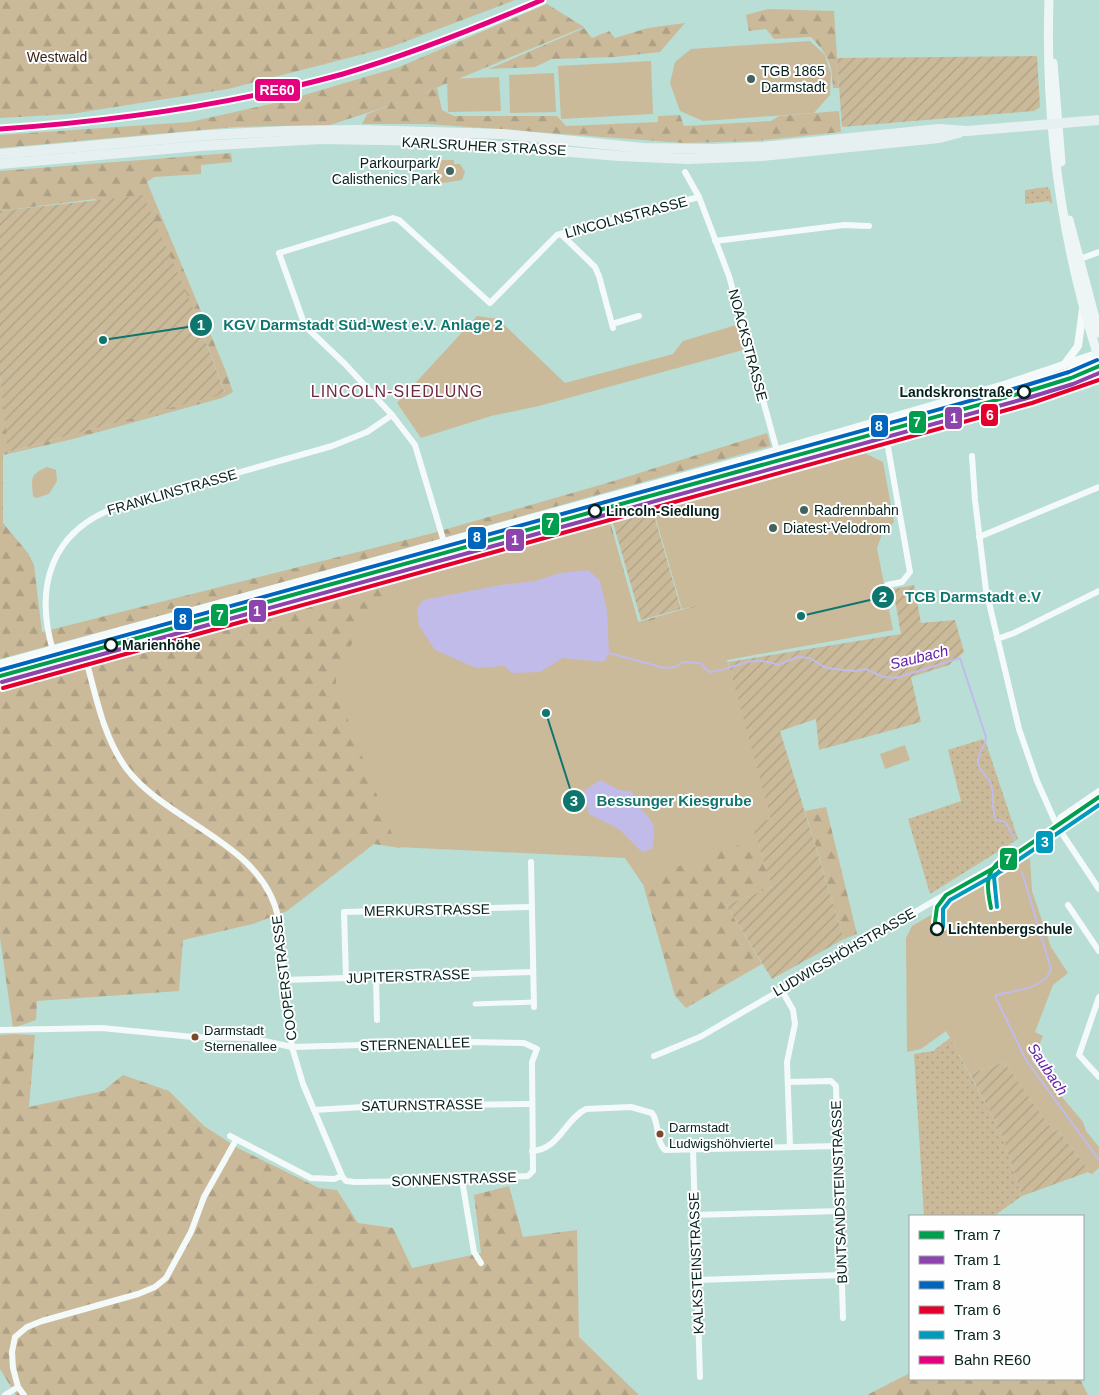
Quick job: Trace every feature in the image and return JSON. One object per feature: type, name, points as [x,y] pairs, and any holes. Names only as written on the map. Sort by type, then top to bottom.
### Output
[{"type":"main road","points":[[1049,0],[1047,55],[1060,198],[1084,307],[1099,357]]},
{"type":"main road","points":[[1053,123],[1054,0]]},
{"type":"main road","name":"KARLSRUHER STRASSE","points":[[0,164],[189,147],[321,139],[439,141],[643,157],[740,158],[939,138],[967,131],[1099,120]]},
{"type":"main road","name":"KARLSRUHER STRASSE","points":[[0,154],[208,135],[298,131],[358,130],[502,134],[643,148],[713,149],[763,147],[938,129],[967,131]]},
{"type":"main road","points":[[1075,260],[1099,333]]},
{"type":"street","name":"NOACKSTRASSE","points":[[685,172],[699,197],[735,296],[777,451]]},
{"type":"street","name":"LINCOLNSTRASSE","points":[[392,415],[345,364],[305,326],[279,253],[393,218],[399,220],[490,303],[556,235],[699,197]]},
{"type":"street","points":[[715,241],[844,225],[869,226]]},
{"type":"street","points":[[560,234],[595,267],[600,276],[613,326],[639,316]]},
{"type":"street","points":[[1075,260],[1099,252]]},
{"type":"street","points":[[1061,368],[1078,346],[1084,307]]},
{"type":"street","points":[[0,664],[777,451],[1099,357]]},
{"type":"street","points":[[887,585],[902,582],[910,572],[886,436],[1091,380],[1099,375]]},
{"type":"street","points":[[392,415],[409,435],[418,452],[444,542]]},
{"type":"street","name":"FRANKLINSTRASSE","points":[[52,651],[44,612],[49,570],[65,543],[88,520],[118,507],[332,446],[367,432],[392,415]]},
{"type":"street","points":[[972,456],[986,590],[1019,729],[1037,781],[1057,825],[1099,889]]},
{"type":"street","points":[[979,537],[1099,487]]},
{"type":"street","points":[[997,639],[1014,633],[1099,591]]},
{"type":"street","name":"COOPERSTRASSE","points":[[81,642],[110,739],[127,769],[146,788],[220,841],[252,869],[267,886],[275,903],[278,917],[292,1047],[314,1110],[342,1176]]},
{"type":"street","name":"LUDWIGSHÖHSTRASSE","points":[[1057,825],[1061,817],[1099,791]]},
{"type":"street","name":"LUDWIGSHÖHSTRASSE","points":[[654,1056],[700,1037],[1006,859],[1099,800]]},
{"type":"street","points":[[475,1004],[534,1004],[530,862]]},
{"type":"street","points":[[1068,905],[1099,951]]},
{"type":"street","name":"MERKURSTRASSE","points":[[346,978],[344,912],[531,907]]},
{"type":"street","name":"JUPITERSTRASSE","points":[[284,980],[533,972]]},
{"type":"street","points":[[376,977],[377,1020]]},
{"type":"street","points":[[781,989],[793,1010],[795,1024],[787,1054],[790,1147]]},
{"type":"street","points":[[1099,997],[1079,1055],[1099,1077]]},
{"type":"street","name":"STERNENALLEE","points":[[0,1030],[114,1029],[192,1037],[250,1038],[292,1047],[469,1042],[524,1043],[537,1049]]},
{"type":"street","name":"SONNENSTRASSE","points":[[342,1176],[346,1181],[355,1182],[462,1180],[528,1176],[533,1171],[532,1062],[537,1049]]},
{"type":"street","name":"BUNTSANDSTEINSTRASSE","points":[[788,1082],[835,1082],[843,1318]]},
{"type":"street","name":"SATURNSTRASSE","points":[[314,1110],[380,1106],[531,1104]]},
{"type":"street","points":[[532,1151],[538,1151],[549,1145],[562,1134],[580,1112],[631,1107],[652,1113],[658,1126],[660,1142],[665,1150],[838,1146]]},
{"type":"street","points":[[24,1395],[18,1387],[12,1360],[15,1337],[27,1327],[42,1321],[138,1294],[166,1278],[191,1232],[204,1197],[218,1172],[233,1138],[311,1178],[334,1179],[342,1176]]},
{"type":"street","name":"KALKSTEINSTRASSE","points":[[693,1150],[700,1377]]},
{"type":"street","points":[[462,1180],[474,1252],[481,1263]]},
{"type":"street","points":[[695,1215],[840,1211]]},
{"type":"street","points":[[697,1280],[842,1275]]},
{"type":"street","points":[[5,1395],[18,1387]]},
{"type":"green space","name":"Westwald","points":[[0,0],[515,0],[391,47],[228,89],[71,114],[0,118]]},
{"type":"green space","points":[[547,4],[584,27],[407,100],[330,125],[235,127],[0,148],[0,135],[190,122],[284,101],[399,67]]},
{"type":"green space","points":[[768,9],[834,11],[839,88],[833,88],[832,72],[828,60],[811,37],[774,39],[766,29],[749,31],[746,15]]},
{"type":"green space","points":[[685,23],[660,52],[614,57],[552,59],[535,67],[489,69],[584,28],[592,38],[609,31],[615,38],[648,28]]},
{"type":"green space","name":"TGB 1865 Darmstadt","points":[[810,41],[825,55],[831,74],[830,95],[814,113],[703,121],[680,111],[670,83],[675,62],[691,49]]},
{"type":"green space","points":[[1037,56],[1040,107],[1034,111],[842,127],[837,58]]},
{"type":"green space","points":[[651,61],[653,114],[561,119],[558,66]]},
{"type":"green space","points":[[554,73],[556,112],[510,113],[509,75]]},
{"type":"green space","points":[[499,77],[501,111],[448,112],[447,79]]},
{"type":"green space","points":[[437,88],[442,110],[454,116],[557,116],[566,126],[658,122],[658,116],[680,115],[684,126],[771,121],[779,116],[839,111],[841,132],[756,141],[684,143],[428,124],[362,124],[367,114]]},
{"type":"green space","points":[[231,153],[232,162],[201,165],[201,174],[154,177],[147,182],[233,392],[222,398],[73,439],[3,455],[3,523],[28,553],[34,565],[42,632],[433,533],[607,483],[767,433],[771,446],[344,566],[0,659],[0,375],[9,452],[225,392],[193,308],[95,199],[0,211],[0,171]]},
{"type":"green space","name":"Parkourpark/ Calisthenics Park","points":[[442,160],[454,160],[454,164],[460,164],[465,172],[462,180],[437,184],[436,170]]},
{"type":"green space","points":[[1047,187],[1050,190],[1051,204],[1049,201],[1025,204],[1025,190]]},
{"type":"green space","points":[[143,195],[193,308],[225,393],[8,452],[0,375],[0,211]]},
{"type":"green space","points":[[477,316],[498,319],[565,383],[673,354],[683,341],[736,325],[743,350],[539,406],[491,416],[421,438],[397,403]]},
{"type":"green space","points":[[854,448],[883,462],[894,522],[882,534],[877,548],[893,630],[727,660],[780,832],[640,880],[625,858],[397,847],[336,689],[336,677],[340,662],[396,577],[396,571],[606,513],[639,624],[703,604],[682,609],[652,505]]},
{"type":"green space","points":[[47,467],[56,470],[57,481],[49,494],[36,498],[33,496],[32,485],[34,475]]},
{"type":"green space","points":[[650,501],[681,609],[641,620],[610,512]]},
{"type":"green space","points":[[609,518],[638,622],[709,602],[752,825],[772,887],[726,905],[762,964],[686,1008],[675,996],[643,884],[624,856],[403,839],[400,848],[374,844],[287,911],[253,924],[183,940],[179,991],[37,1001],[36,1020],[13,1028],[0,938],[0,687],[388,581],[390,575]]},
{"type":"green space","points":[[914,585],[921,623],[955,620],[964,652],[949,665],[911,677],[921,722],[819,750],[816,719],[780,731],[844,939],[772,979],[726,905],[772,887],[752,825],[771,819],[728,662],[901,634],[893,589]]},
{"type":"green space","points":[[983,739],[986,743],[1018,839],[930,894],[908,819],[961,801],[948,750]]},
{"type":"green space","points":[[905,745],[910,760],[885,769],[880,754]]},
{"type":"green space","points":[[826,807],[857,934],[844,939],[805,811]]},
{"type":"green space","points":[[1030,858],[1032,891],[1051,947],[1068,973],[1053,985],[1035,1032],[1043,1036],[1032,1061],[1083,1122],[1086,1131],[1099,1147],[1099,1168],[1092,1174],[1058,1130],[1054,1132],[1004,1062],[970,1074],[946,1031],[921,1049],[907,1052],[906,938],[912,926]]},
{"type":"green space","points":[[0,1035],[35,1035],[29,1107],[103,1091],[123,1075],[169,1091],[204,1126],[238,1148],[319,1188],[337,1190],[358,1223],[393,1228],[412,1268],[481,1253],[474,1195],[509,1186],[523,1237],[577,1230],[579,1337],[639,1395],[16,1395],[0,1369]]},
{"type":"green space","points":[[950,1038],[1001,1132],[1022,1196],[995,1215],[924,1215],[914,1054],[933,1051]]},
{"type":"green space","points":[[1004,1062],[1054,1132],[1058,1130],[1092,1174],[1088,1172],[1022,1196],[1001,1132],[970,1074]]},
{"type":"green space","points":[[909,1374],[909,1380],[1080,1380],[1088,1395],[867,1395]]},
{"type":"shaded area","points":[[588,570],[600,581],[607,611],[609,653],[604,662],[563,658],[540,672],[512,673],[504,666],[476,668],[435,650],[419,626],[417,609],[423,600],[501,585],[535,581],[560,573]]},
{"type":"shaded area","points":[[600,780],[619,790],[633,792],[633,799],[648,816],[653,825],[654,839],[652,849],[642,852],[619,829],[589,814],[584,791]]},
{"type":"waterway","name":"Saubach","points":[[609,653],[664,668],[676,667],[683,662],[700,663],[709,672],[751,661],[768,662],[778,665],[797,657],[810,658],[826,668],[855,671],[866,669],[883,677],[896,678],[960,658],[986,737],[978,759],[978,765],[992,787],[993,811],[996,820],[1005,822],[1015,839]]},
{"type":"waterway","name":"Saubach","points":[[1022,872],[1051,969],[1047,976],[1036,985],[996,995],[996,998],[1026,1060],[1099,1160]]},
{"type":"tram line","name":"8","points":[[0,670],[1027,385],[1069,372],[1097,360]]},
{"type":"tram line","name":"7","points":[[0,676],[1029,391],[1071,378],[1099,366]]},
{"type":"tram line","name":"1","points":[[2,682],[1031,397],[1073,384],[1099,373]]},
{"type":"tram line","name":"6","points":[[3,688],[1032,403],[1099,380]]},
{"type":"tram line","name":"7","points":[[937,929],[935,922],[937,907],[946,895],[1001,864],[1099,797]]},
{"type":"tram line","name":"3","points":[[943,927],[943,909],[950,900],[1005,869],[1099,805]]},
{"type":"tram line","name":"7","points":[[991,908],[988,894],[989,876],[1001,860]]},
{"type":"tram line","name":"3","points":[[997,907],[994,877],[1005,865]]},
{"type":"tram line","points":[[937,929],[945,938],[954,943],[973,942],[987,930],[991,920],[991,908]]},
{"type":"rail line","name":"RE60","points":[[0,129],[43,126],[173,110],[258,95],[301,85],[343,74],[419,49],[542,0]]},
{"type":"place","name":"TGB 1865 Darmstadt","points":[[751,79]]},
{"type":"place","name":"Parkourpark/ Calisthenics Park","points":[[450,171]]},
{"type":"place","name":"KGV Darmstadt Süd-West e.V. Anlage 2","points":[[103,340]]},
{"type":"place","name":"Landskronstraße","points":[[1024,392]]},
{"type":"place","name":"Radrennbahn","points":[[804,510]]},
{"type":"place","name":"Lincoln-Siedlung","points":[[595,511]]},
{"type":"place","name":"Diatest-Velodrom","points":[[773,528]]},
{"type":"place","name":"TCB Darmstadt e.V","points":[[801,616]]},
{"type":"place","name":"Marienhöhe","points":[[111,645]]},
{"type":"place","name":"Bessunger Kiesgrube","points":[[546,713]]},
{"type":"place","name":"Lichtenbergschule","points":[[937,929]]},
{"type":"place","name":"Darmstadt Sternenallee","points":[[195,1037]]},
{"type":"place","name":"Darmstadt Ludwigshöhviertel","points":[[660,1134]]},
{"type":"district","name":"LINCOLN-SIEDLUNG","points":[[397,391]]}]
